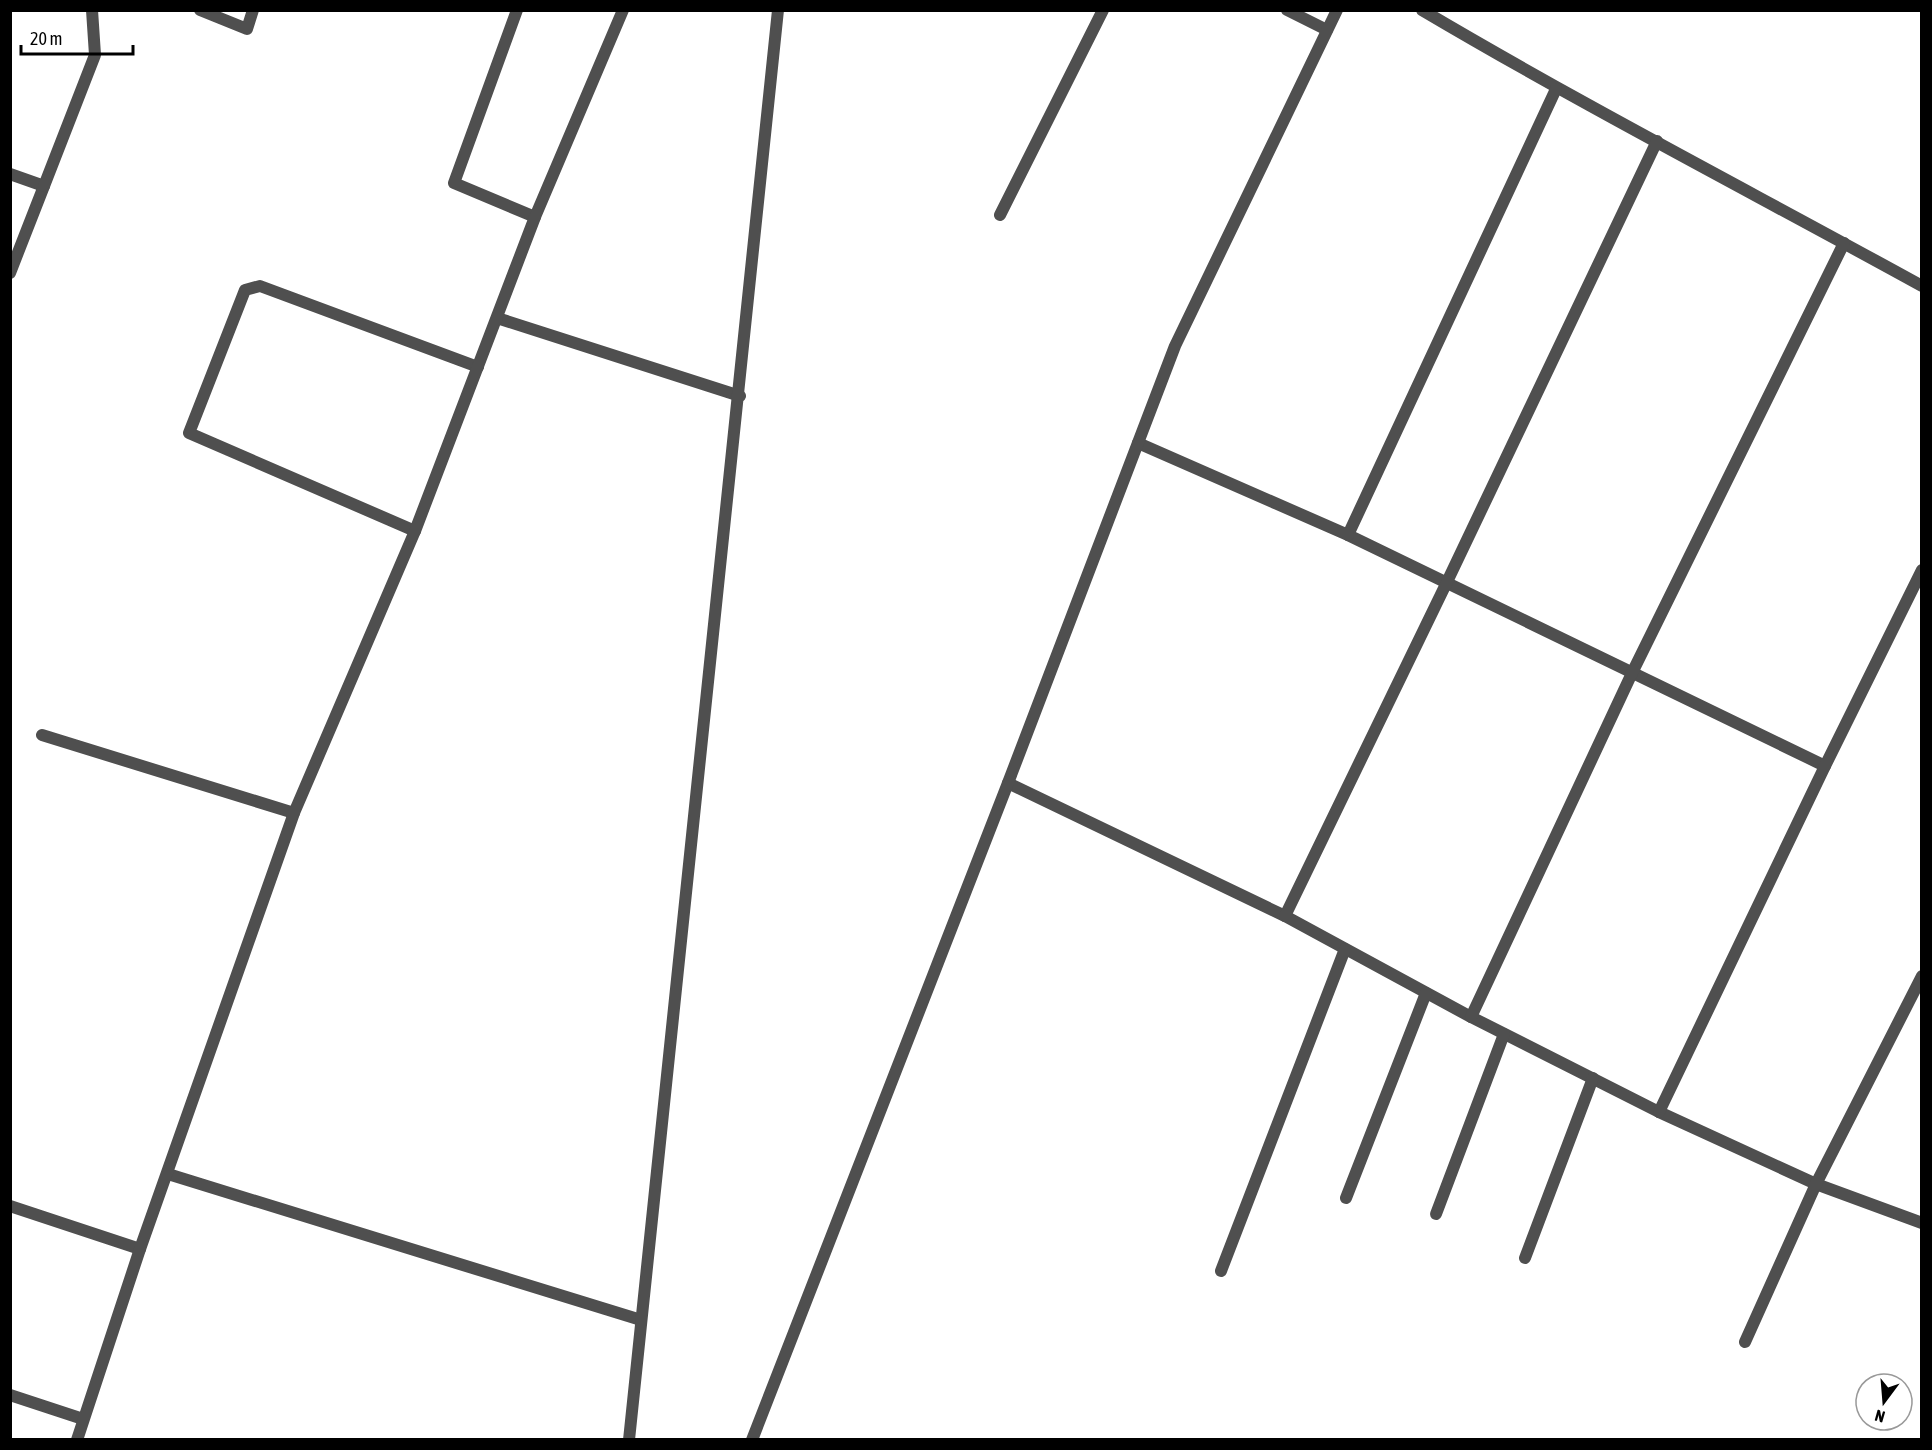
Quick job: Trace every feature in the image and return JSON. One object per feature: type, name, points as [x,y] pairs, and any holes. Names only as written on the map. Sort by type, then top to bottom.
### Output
[{"type":"street","points":[[10,273],[95,55],[92,10]]},
{"type":"street","points":[[200,10],[247,29],[253,10]]},
{"type":"street","points":[[517,10],[454,183],[535,217]]},
{"type":"street","points":[[77,1440],[140,1249],[294,813],[415,531],[535,217],[623,10]]},
{"type":"street","points":[[629,1440],[740,396],[778,10]]},
{"type":"street","points":[[1000,215],[1103,10]]},
{"type":"street","points":[[1287,10],[1327,30]]},
{"type":"street","points":[[752,1440],[1008,783],[1175,346],[1337,10]]},
{"type":"street","points":[[1422,10],[1556,89],[1657,141],[1922,286]]},
{"type":"street","points":[[1348,535],[1556,89]]},
{"type":"street","points":[[1285,916],[1657,141]]},
{"type":"street","points":[[10,174],[44,186]]},
{"type":"street","points":[[1471,1017],[1633,671],[1844,243]]},
{"type":"street","points":[[415,531],[189,433],[245,290],[260,286],[478,367]]},
{"type":"street","points":[[497,318],[740,396]]},
{"type":"street","points":[[1138,443],[1348,535],[1824,765]]},
{"type":"street","points":[[1659,1112],[1824,765],[1922,570]]},
{"type":"street","points":[[42,735],[294,813]]},
{"type":"street","points":[[1008,783],[1285,916],[1471,1017],[1659,1112],[1816,1184],[1922,1223]]},
{"type":"street","points":[[1221,1271],[1345,949]]},
{"type":"street","points":[[1745,1342],[1816,1184],[1922,976]]},
{"type":"street","points":[[1346,1198],[1426,993]]},
{"type":"street","points":[[1436,1214],[1504,1034]]},
{"type":"street","points":[[1525,1258],[1593,1078]]},
{"type":"street","points":[[168,1174],[641,1320]]},
{"type":"street","points":[[10,1206],[140,1249]]},
{"type":"street","points":[[10,1395],[83,1419]]}]
